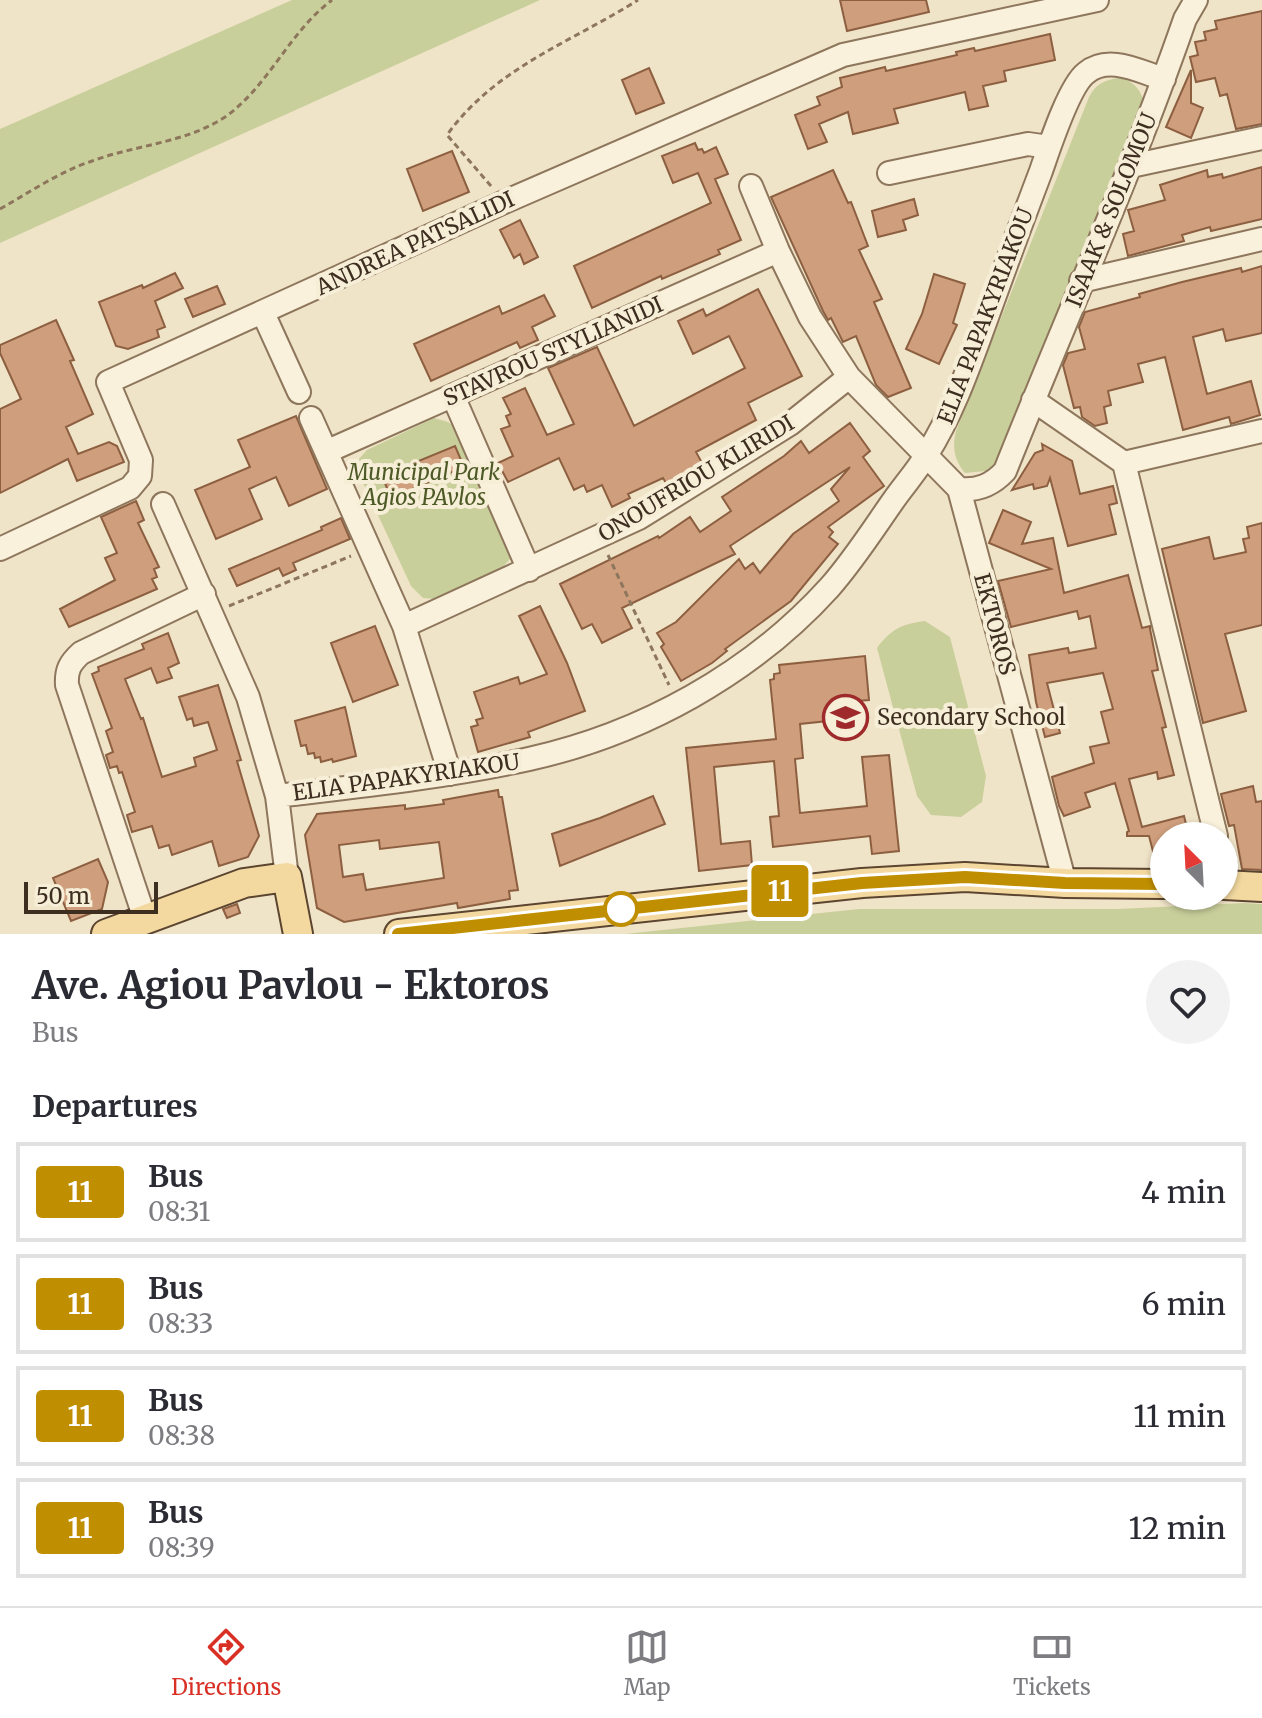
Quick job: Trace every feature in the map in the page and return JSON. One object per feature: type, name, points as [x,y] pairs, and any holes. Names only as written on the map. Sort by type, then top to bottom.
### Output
[{"type":"main road","points":[[106,934],[244,883],[287,877],[298,934]]},
{"type":"main road","points":[[399,934],[862,883],[965,877],[1150,884]]},
{"type":"main road","points":[[1238,882],[1262,887]]},
{"type":"street","name":"ANDREA PATSALIDI","points":[[0,549],[130,488],[140,476],[141,460],[108,382],[502,203],[843,55],[1097,0]]},
{"type":"street","name":"ISAAK & SOLOMOU","points":[[1033,400],[1131,166],[1191,10]]},
{"type":"street","name":"ELIA PAPAKYRIAKOU","points":[[277,796],[450,774],[530,759],[621,731],[678,703],[749,661],[811,607],[847,567],[942,429],[1074,88],[1085,73],[1104,64],[1115,64],[1164,79]]},
{"type":"street","points":[[1131,166],[1262,138]]},
{"type":"street","points":[[889,173],[1028,144],[1049,147]]},
{"type":"street","points":[[751,186],[810,317],[849,377],[959,489],[985,487],[1005,471],[1033,400],[1124,463],[1213,822]]},
{"type":"street","points":[[1081,281],[1262,239]]},
{"type":"street","name":"STAVROU STYLIANIDI","points":[[328,451],[778,251]]},
{"type":"street","points":[[263,313],[299,392]]},
{"type":"street","name":"ONOUFRIOU KLIRIDI","points":[[404,626],[639,518],[790,424],[849,377]]},
{"type":"street","points":[[453,396],[529,570]]},
{"type":"street","points":[[311,418],[404,626],[450,774]]},
{"type":"street","points":[[1124,463],[1262,431]]},
{"type":"street","name":"EKTOROS","points":[[959,489],[1065,883]]},
{"type":"street","points":[[163,504],[248,697],[277,796],[287,877]]},
{"type":"street","points":[[145,919],[67,685],[67,673],[71,662],[81,653],[208,603]]},
{"type":"path","points":[[0,209],[71,169],[126,150],[195,132],[226,116],[249,95],[302,26],[332,0]]},
{"type":"path","points":[[502,203],[447,135],[485,91],[638,0]]},
{"type":"path","points":[[600,537],[678,703]]},
{"type":"path","points":[[208,603],[370,548]]},
{"type":"green space","points":[[292,0],[540,0],[0,243],[0,129]]},
{"type":"green space","points":[[1119,78],[1138,89],[1145,109],[999,460],[986,471],[965,473],[955,453],[956,431],[1089,97],[1101,83]]},
{"type":"green space","name":"Municipal Park Agios PAvlos","points":[[434,418],[460,430],[510,545],[511,558],[502,568],[435,599],[423,598],[411,586],[358,472],[359,459],[367,450]]},
{"type":"green space","points":[[925,621],[950,637],[986,776],[982,802],[961,817],[931,815],[917,796],[877,648],[898,628]]},
{"type":"green space","points":[[1238,903],[1262,904],[1262,934],[625,934],[859,909],[1238,910]]},
{"type":"building","points":[[840,0],[926,0],[929,12],[847,31]]},
{"type":"building","points":[[1262,11],[1262,124],[1236,129],[1227,94],[1220,96],[1215,78],[1196,82],[1190,57],[1198,55],[1195,42],[1206,40],[1204,32],[1217,29],[1215,21]]},
{"type":"building","points":[[1050,34],[1055,60],[1004,71],[1006,81],[983,86],[988,106],[969,110],[965,92],[894,109],[898,123],[853,134],[848,112],[819,124],[827,142],[808,149],[795,115],[820,105],[817,97],[842,87],[840,78],[885,67],[886,71],[957,55],[956,52],[974,48],[975,51]]},
{"type":"building","points":[[649,68],[664,103],[636,114],[622,80]]},
{"type":"building","points":[[1191,70],[1191,103],[1203,108],[1191,138],[1166,127]]},
{"type":"building","points":[[695,143],[698,150],[702,149],[704,153],[716,147],[728,174],[715,179],[741,240],[718,250],[720,254],[662,279],[661,276],[592,308],[574,266],[711,203],[698,173],[673,183],[662,156]]},
{"type":"building","points":[[452,151],[469,192],[423,211],[407,169]]},
{"type":"building","points":[[1262,167],[1262,219],[1211,231],[1210,227],[1182,235],[1184,241],[1128,256],[1123,234],[1134,231],[1128,210],[1165,200],[1160,185],[1207,170],[1208,177],[1222,174],[1223,178]]},
{"type":"building","points":[[833,170],[848,203],[851,202],[868,246],[859,250],[882,299],[874,302],[911,388],[888,397],[876,385],[856,336],[843,342],[831,318],[828,320],[771,197]]},
{"type":"building","points":[[914,199],[918,215],[903,220],[906,230],[878,237],[872,211]]},
{"type":"building","points":[[520,220],[538,257],[524,264],[520,254],[514,258],[500,230]]},
{"type":"building","points":[[1262,266],[1262,333],[1226,341],[1223,329],[1193,337],[1207,394],[1251,381],[1260,415],[1231,424],[1229,417],[1183,430],[1165,357],[1138,364],[1143,382],[1108,391],[1111,405],[1104,407],[1107,423],[1095,426],[1082,417],[1080,407],[1074,408],[1063,365],[1068,353],[1085,349],[1079,327],[1085,312],[1182,282]]},
{"type":"building","points":[[175,273],[183,288],[155,301],[165,327],[157,330],[159,337],[128,349],[116,346],[99,302],[142,285],[143,288]]},
{"type":"building","points":[[934,274],[965,284],[953,323],[957,325],[939,364],[906,349],[922,314]]},
{"type":"building","points":[[217,286],[225,304],[193,317],[185,299]]},
{"type":"building","points":[[758,289],[802,376],[748,403],[756,420],[696,452],[702,463],[666,483],[663,478],[628,494],[630,498],[612,507],[602,485],[587,492],[584,485],[574,490],[559,458],[508,482],[498,463],[513,456],[501,429],[510,426],[506,416],[511,414],[503,398],[525,388],[547,435],[574,424],[548,368],[597,347],[634,426],[745,368],[729,336],[693,354],[678,321],[703,309],[706,316]]},
{"type":"building","points":[[544,295],[555,316],[532,327],[538,340],[520,348],[517,342],[431,381],[414,344],[499,306],[502,314]]},
{"type":"building","points":[[56,320],[93,414],[66,427],[78,454],[109,442],[117,446],[124,462],[77,481],[68,459],[0,493],[0,409],[21,399],[0,353],[0,345]]},
{"type":"building","points":[[296,416],[327,489],[289,506],[276,477],[249,489],[262,519],[216,539],[195,490],[250,467],[238,440]]},
{"type":"building","points":[[850,423],[870,451],[863,457],[884,486],[828,527],[833,532],[829,537],[838,544],[791,601],[725,649],[727,651],[712,663],[681,681],[661,647],[664,644],[657,633],[676,622],[739,559],[745,569],[753,563],[760,573],[793,534],[839,501],[831,489],[850,467],[730,546],[735,554],[622,608],[632,628],[602,643],[592,624],[582,629],[560,584],[659,538],[690,517],[700,532],[731,511],[722,497],[784,456],[801,441],[809,453]]},
{"type":"building","points":[[1042,444],[1072,461],[1080,494],[1113,486],[1117,503],[1109,505],[1116,534],[1068,546],[1050,478],[1047,486],[1034,489],[1033,484],[1012,490],[1035,453],[1043,450]]},
{"type":"building","points":[[455,446],[464,467],[391,498],[382,476]]},
{"type":"building","points":[[136,501],[144,520],[138,523],[159,567],[154,569],[157,577],[152,579],[157,589],[69,627],[60,609],[115,580],[105,558],[117,553],[101,517]]},
{"type":"building","points":[[1003,510],[1031,522],[1022,544],[1053,538],[1064,593],[1128,575],[1142,628],[1150,626],[1158,670],[1152,671],[1174,775],[1158,779],[1157,772],[1129,779],[1142,827],[1150,825],[1150,840],[1149,836],[1127,836],[1129,831],[1115,783],[1085,793],[1090,807],[1064,816],[1052,777],[1094,763],[1090,747],[1109,743],[1101,712],[1113,709],[1103,673],[1047,683],[1060,733],[1045,737],[1029,655],[1068,648],[1069,653],[1096,648],[1090,616],[1079,619],[1077,611],[1011,627],[998,581],[1051,569],[989,543]]},
{"type":"building","points":[[341,518],[350,539],[293,563],[296,570],[283,576],[279,568],[237,586],[229,569],[322,530],[321,527]]},
{"type":"building","points":[[1262,523],[1262,625],[1225,634],[1246,711],[1203,723],[1162,549],[1209,537],[1214,559],[1246,552],[1243,539],[1249,538],[1247,527]]},
{"type":"building","points":[[540,606],[585,711],[528,732],[530,737],[478,752],[471,727],[478,725],[476,720],[483,718],[474,692],[518,677],[520,684],[547,674],[519,616]]},
{"type":"building","points":[[375,626],[398,685],[353,702],[331,643]]},
{"type":"building","points":[[168,633],[179,663],[168,668],[172,678],[157,683],[151,668],[125,679],[143,718],[162,777],[196,766],[194,758],[217,750],[208,722],[194,726],[192,718],[187,720],[179,697],[218,685],[241,760],[237,761],[259,836],[248,857],[219,866],[212,841],[172,855],[169,845],[159,848],[152,826],[132,832],[127,815],[135,812],[122,772],[119,773],[117,766],[110,768],[106,755],[113,752],[106,731],[112,728],[92,674],[99,671],[98,667],[144,649],[142,644]]},
{"type":"building","points":[[865,656],[869,700],[857,701],[847,719],[800,724],[803,758],[795,759],[800,813],[867,806],[862,757],[889,755],[899,851],[872,854],[870,836],[773,847],[770,817],[779,816],[774,761],[714,767],[721,844],[750,841],[752,865],[699,871],[686,748],[776,739],[770,680],[774,679],[774,674],[780,673],[779,665]]},
{"type":"building","points":[[345,707],[356,756],[321,762],[314,753],[308,754],[306,745],[301,746],[295,721]]},
{"type":"building","points":[[1253,786],[1256,802],[1262,801],[1262,870],[1242,869],[1238,822],[1228,822],[1221,794]]},
{"type":"building","points":[[498,790],[499,797],[502,797],[518,890],[509,891],[510,899],[458,908],[457,903],[344,922],[317,908],[305,835],[317,814],[405,805],[405,809],[444,804],[443,800]],"holes":[[[379,840],[380,849],[439,842],[444,878],[366,890],[363,874],[343,877],[339,845]]]},
{"type":"building","points":[[653,796],[665,824],[560,866],[552,834]]},
{"type":"building","points":[[1184,816],[1186,822],[1161,822]]},
{"type":"building","points":[[98,859],[108,882],[102,909],[71,921],[53,878]]},
{"type":"building","points":[[237,904],[240,913],[227,918],[223,909]]},
{"type":"bus line","name":"11","points":[[398,934],[862,883],[965,877],[1150,884]]},
{"type":"place","name":"Secondary School","points":[[846,717]]}]
